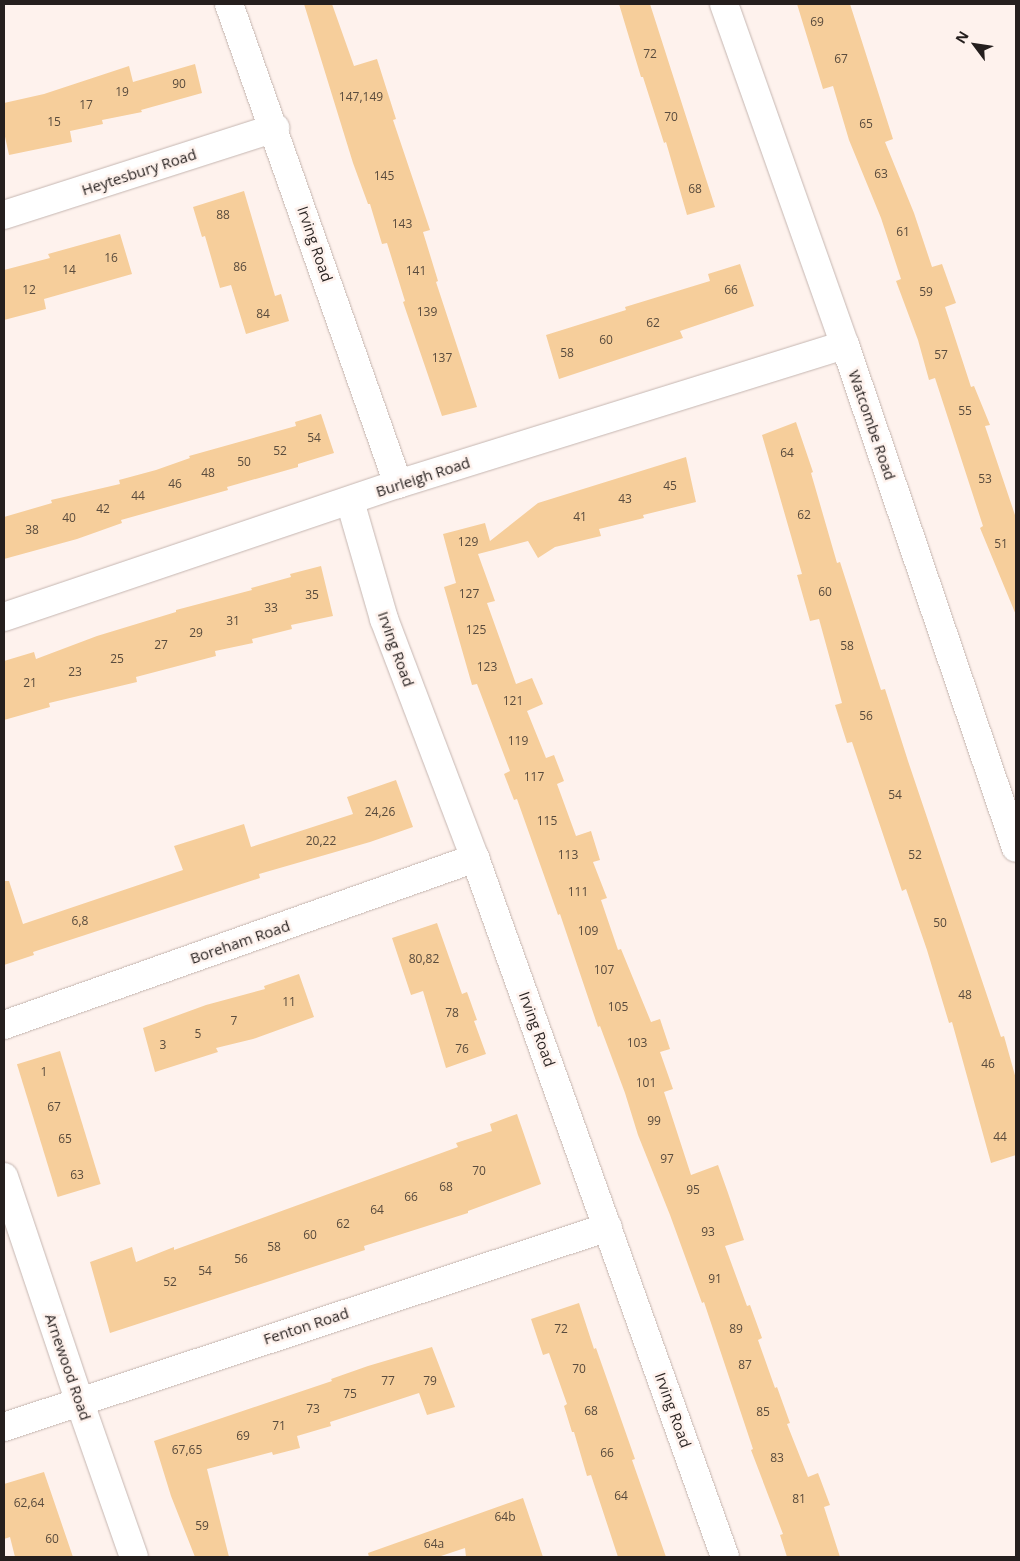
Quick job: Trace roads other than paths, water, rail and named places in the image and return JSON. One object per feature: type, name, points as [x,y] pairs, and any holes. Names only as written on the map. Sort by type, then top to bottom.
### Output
[{"type":"street","name":"Irving Road","points":[[229,4],[275,128],[398,484]]},
{"type":"street","name":"Watcombe Road","points":[[724,4],[845,345],[1016,848]]},
{"type":"street","name":"Heytesbury Road","points":[[4,215],[275,128]]},
{"type":"street","name":"Burleigh Road","points":[[4,617],[398,484],[845,345]]},
{"type":"street","name":"Irving Road","points":[[350,500],[384,618],[476,858],[725,1557]]},
{"type":"street","name":"Boreham Road","points":[[4,1025],[476,858]]},
{"type":"street","name":"Arnewood Road","points":[[4,1177],[78,1400],[134,1557]]},
{"type":"street","name":"Fenton Road","points":[[4,1427],[78,1400],[608,1227]]}]
